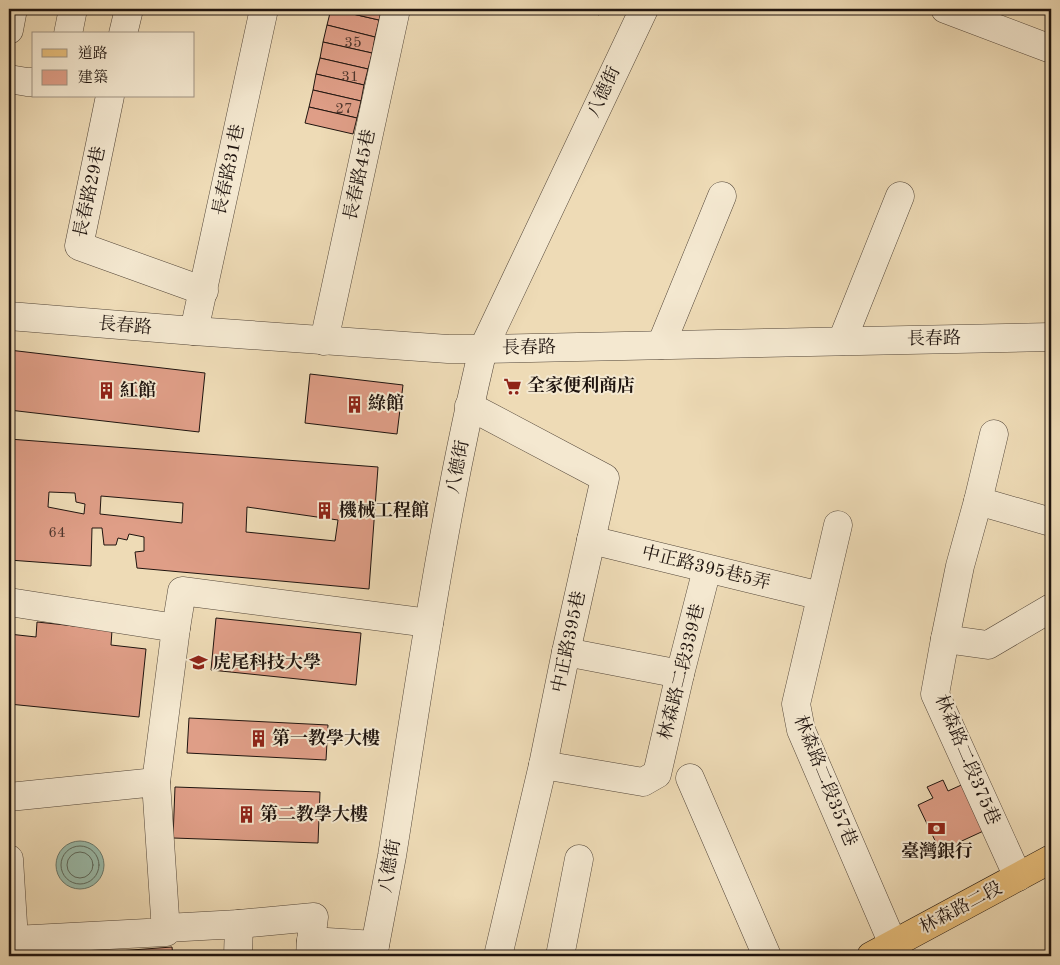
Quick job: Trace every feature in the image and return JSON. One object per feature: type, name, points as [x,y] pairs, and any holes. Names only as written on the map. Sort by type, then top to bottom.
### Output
[{"type":"main road","name":"林森路二段","points":[[882,950],[1051,859]]},
{"type":"street","points":[[9,30],[13,9]]},
{"type":"street","points":[[68,32],[73,9]]},
{"type":"street","points":[[123,32],[129,9]]},
{"type":"street","name":"長春路31巷","points":[[194,331],[264,9]]},
{"type":"street","name":"長春路45巷","points":[[324,341],[396,9]]},
{"type":"street","name":"八德街","points":[[374,951],[391,859],[428,623],[469,406],[482,349],[644,9]]},
{"type":"street","points":[[945,9],[1051,49]]},
{"type":"street","points":[[9,79],[32,82]]},
{"type":"street","name":"長春路29巷","points":[[110,98],[79,246],[204,290]]},
{"type":"street","points":[[661,345],[722,196]]},
{"type":"street","points":[[842,342],[900,196]]},
{"type":"street","name":"長春路","points":[[9,316],[448,349],[1051,337]]},
{"type":"street","name":"中正路395巷","points":[[469,406],[605,478],[543,765],[498,956]]},
{"type":"street","name":"林森路二段375巷","points":[[994,434],[960,566],[935,694],[1018,877]]},
{"type":"street","points":[[978,501],[1051,522]]},
{"type":"street","name":"林森路二段357巷","points":[[838,525],[796,704],[801,730],[882,950]]},
{"type":"street","name":"中正路395巷5弄","points":[[591,540],[820,596]]},
{"type":"street","name":"林森路二段339巷","points":[[543,765],[644,782],[657,774],[680,674],[708,569]]},
{"type":"street","points":[[9,859],[11,941],[166,932],[156,782],[182,590],[428,623]]},
{"type":"street","points":[[9,602],[176,628]]},
{"type":"street","points":[[945,639],[988,645],[1051,608]]},
{"type":"street","points":[[566,652],[680,674]]},
{"type":"street","points":[[690,778],[767,956]]},
{"type":"street","points":[[9,797],[156,782]]},
{"type":"street","points":[[560,956],[579,858]]},
{"type":"street","points":[[166,928],[314,917],[310,948],[374,951]]},
{"type":"street","points":[[238,956],[239,924]]},
{"type":"water","points":[[80,841],[89,843],[97,848],[102,856],[104,865],[102,874],[97,882],[89,887],[80,889],[71,887],[63,882],[58,874],[56,865],[58,856],[63,848],[71,843]]},
{"type":"building","points":[[331,9],[379,20],[375,37],[327,25]]},
{"type":"building","points":[[331,9],[382,9],[379,20]]},
{"type":"building","points":[[587,9],[602,9],[599,15]]},
{"type":"building","points":[[327,25],[375,37],[372,53],[323,42]]},
{"type":"building","points":[[323,42],[372,53],[368,69],[320,58]]},
{"type":"building","points":[[320,58],[368,69],[364,85],[316,74]]},
{"type":"building","points":[[316,74],[364,85],[361,101],[313,90]]},
{"type":"building","points":[[313,90],[361,101],[357,118],[309,107]]},
{"type":"building","points":[[309,107],[357,118],[353,134],[305,123]]},
{"type":"building","name":"紅館","points":[[9,350],[205,373],[199,432],[9,410]]},
{"type":"building","name":"綠館","points":[[310,374],[403,385],[397,434],[305,423]]},
{"type":"building","name":"機械工程館","points":[[9,439],[378,467],[369,589],[137,568],[135,552],[144,551],[144,537],[129,534],[127,540],[118,538],[116,545],[104,545],[102,528],[92,528],[91,566],[9,560]],"holes":[[[49,492],[75,493],[76,502],[85,504],[84,514],[48,507]],[[101,496],[183,503],[182,523],[100,514]],[[247,507],[338,520],[335,541],[246,532]]]},
{"type":"building","points":[[216,618],[361,633],[356,685],[211,670]]},
{"type":"building","points":[[37,622],[112,630],[111,645],[146,649],[139,717],[9,704],[9,634],[36,637]]},
{"type":"building","name":"第一教學大樓","points":[[189,718],[328,725],[326,760],[187,753]]},
{"type":"building","points":[[943,780],[948,791],[968,782],[990,828],[940,851],[918,805],[933,798],[927,787]]},
{"type":"building","name":"第二教學大樓","points":[[175,787],[320,792],[318,843],[173,838]]},
{"type":"building","points":[[172,947],[173,956],[52,956]]},
{"type":"place","name":"全家便利商店","points":[[513,386]]},
{"type":"place","name":"紅館","points":[[106,391]]},
{"type":"place","name":"綠館","points":[[354,404]]},
{"type":"place","name":"機械工程館","points":[[325,511]]},
{"type":"place","name":"虎尾科技大學","points":[[199,663]]},
{"type":"place","name":"第一教學大樓","points":[[258,739]]},
{"type":"place","name":"第二教學大樓","points":[[246,815]]},
{"type":"place","name":"臺灣銀行","points":[[937,829]]}]
